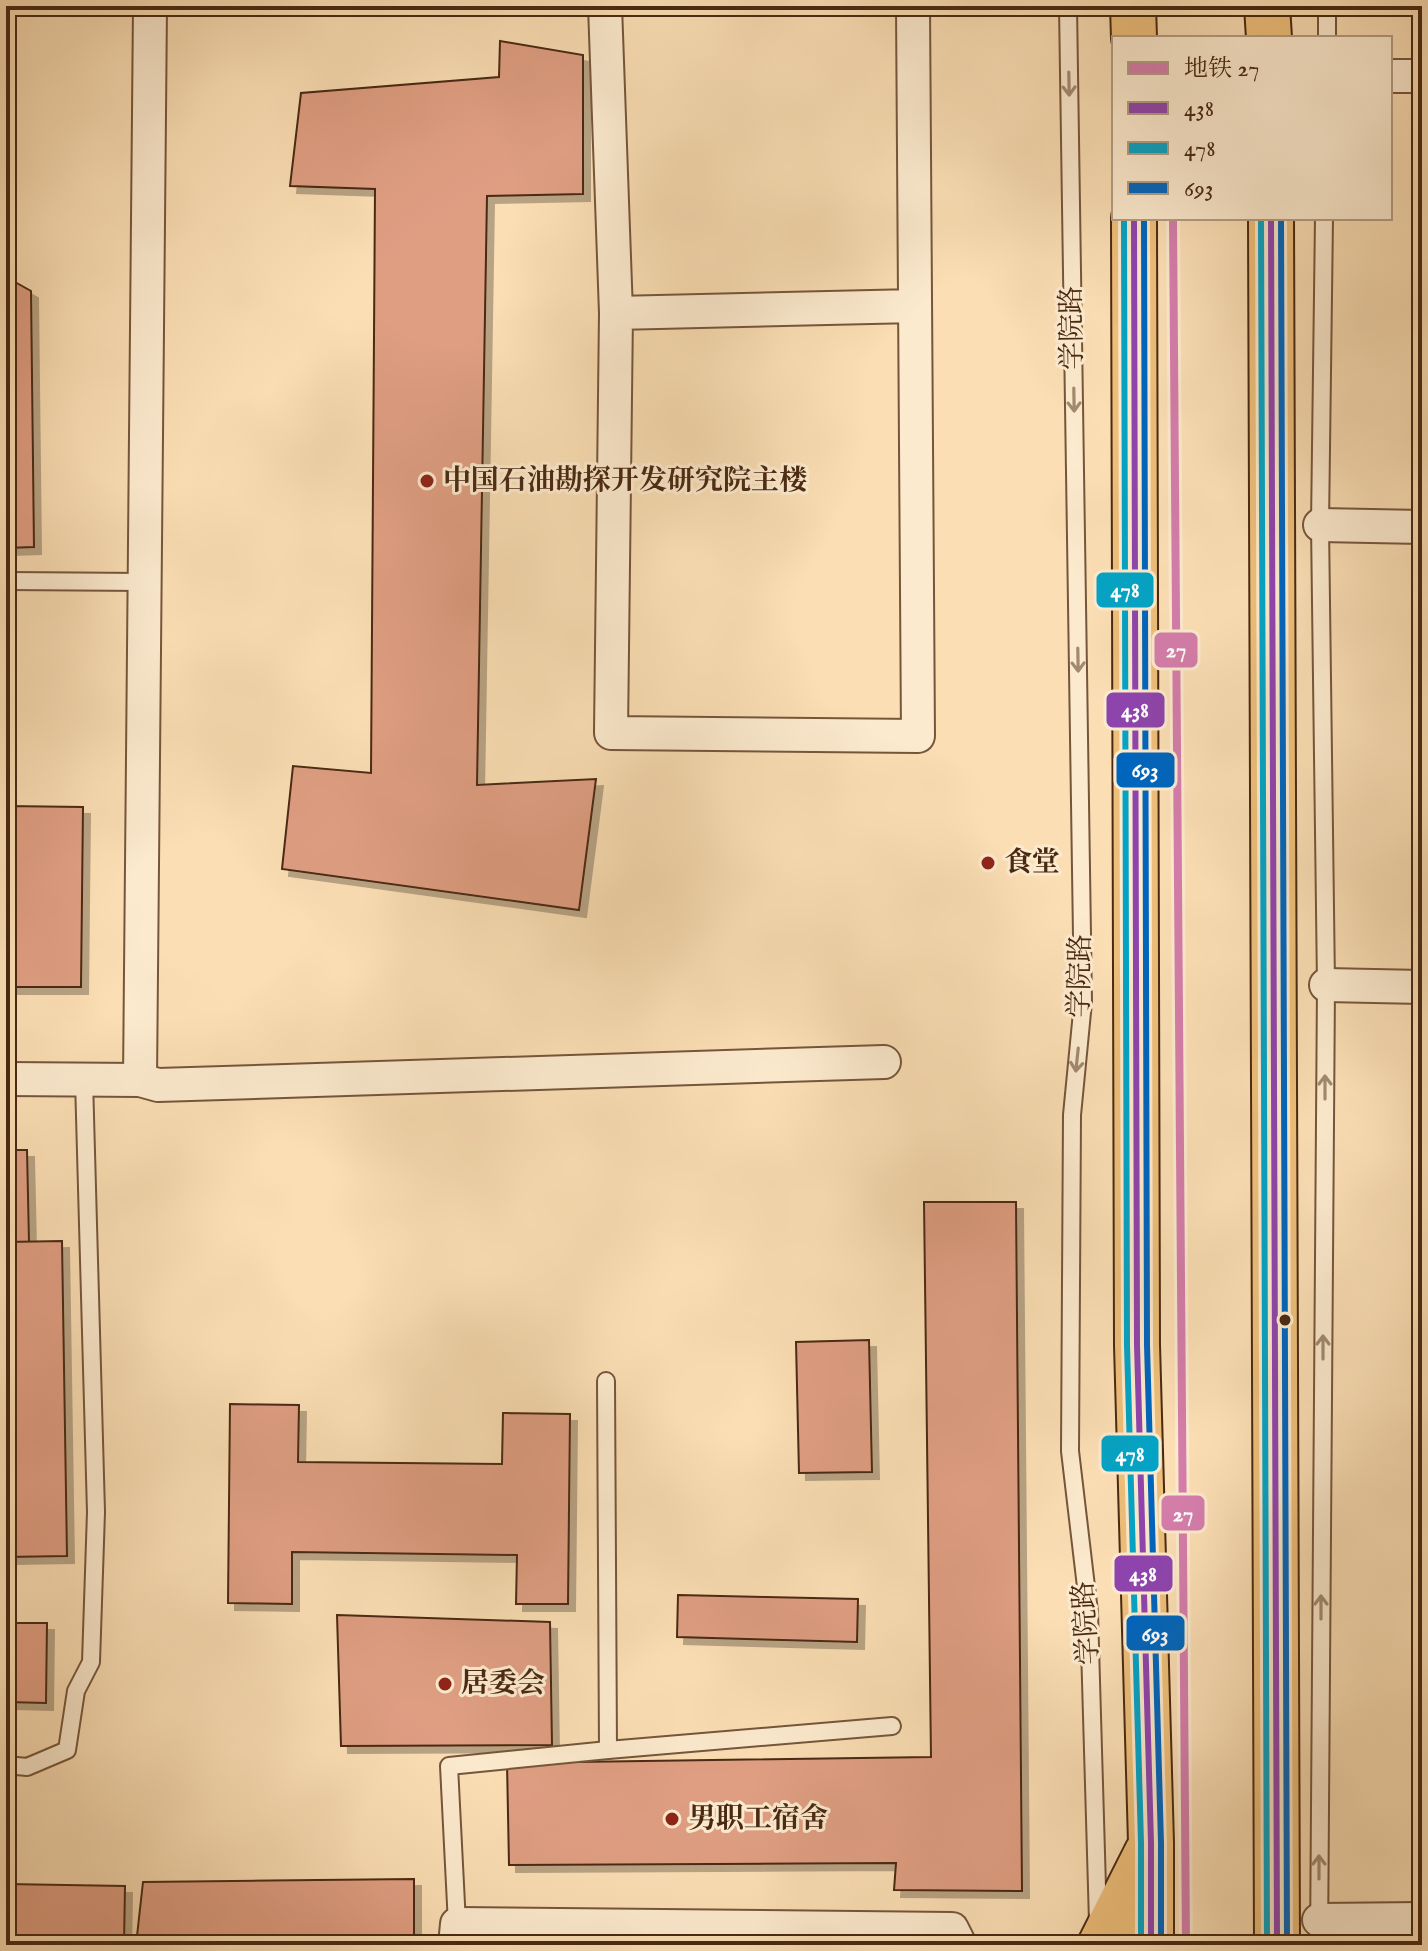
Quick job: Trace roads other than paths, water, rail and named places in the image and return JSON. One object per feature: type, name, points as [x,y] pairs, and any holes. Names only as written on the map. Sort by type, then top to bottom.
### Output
[{"type":"main road","points":[[1133,6],[1134,36]]},
{"type":"main road","points":[[1267,6],[1269,36]]},
{"type":"main road","name":"学院路","points":[[1134,220],[1137,1329],[1151,1945]]},
{"type":"main road","points":[[1271,220],[1277,1945]]},
{"type":"main road","points":[[1099,1945],[1151,1843]]},
{"type":"street","points":[[140,1080],[150,6]]},
{"type":"street","points":[[605,6],[616,313],[611,733],[918,736],[913,6]]},
{"type":"street","points":[[616,313],[915,306]]},
{"type":"street","points":[[1320,525],[1422,527]]},
{"type":"street","points":[[1326,985],[1422,987]]},
{"type":"street","points":[[6,1079],[140,1080],[158,1085],[884,1062]]},
{"type":"street","points":[[1319,1932],[1422,1919]]},
{"type":"street","points":[[456,1935],[952,1929],[960,1945]]},
{"type":"lane","name":"学院路","points":[[1068,6],[1083,1002],[1072,1115],[1070,1451],[1089,1612],[1099,1945]]},
{"type":"lane","points":[[1327,6],[1327,36]]},
{"type":"lane","points":[[1319,1932],[1326,985],[1320,525],[1324,220]]},
{"type":"lane","points":[[6,581],[145,582]]},
{"type":"lane","points":[[6,1765],[27,1767],[67,1750],[76,1691],[91,1662],[96,1512],[84,1080]]},
{"type":"lane","points":[[606,1381],[608,1750]]},
{"type":"lane","points":[[456,1935],[449,1766],[892,1726]]},
{"type":"metro line","name":"27","points":[[1173,220],[1186,1945]]},
{"type":"place","name":"中国石油勘探开发研究院主楼","points":[[427,481]]},
{"type":"place","name":"食堂","points":[[988,863]]},
{"type":"place","name":"居委会","points":[[445,1684]]},
{"type":"place","name":"男职工宿舍","points":[[672,1819]]}]
